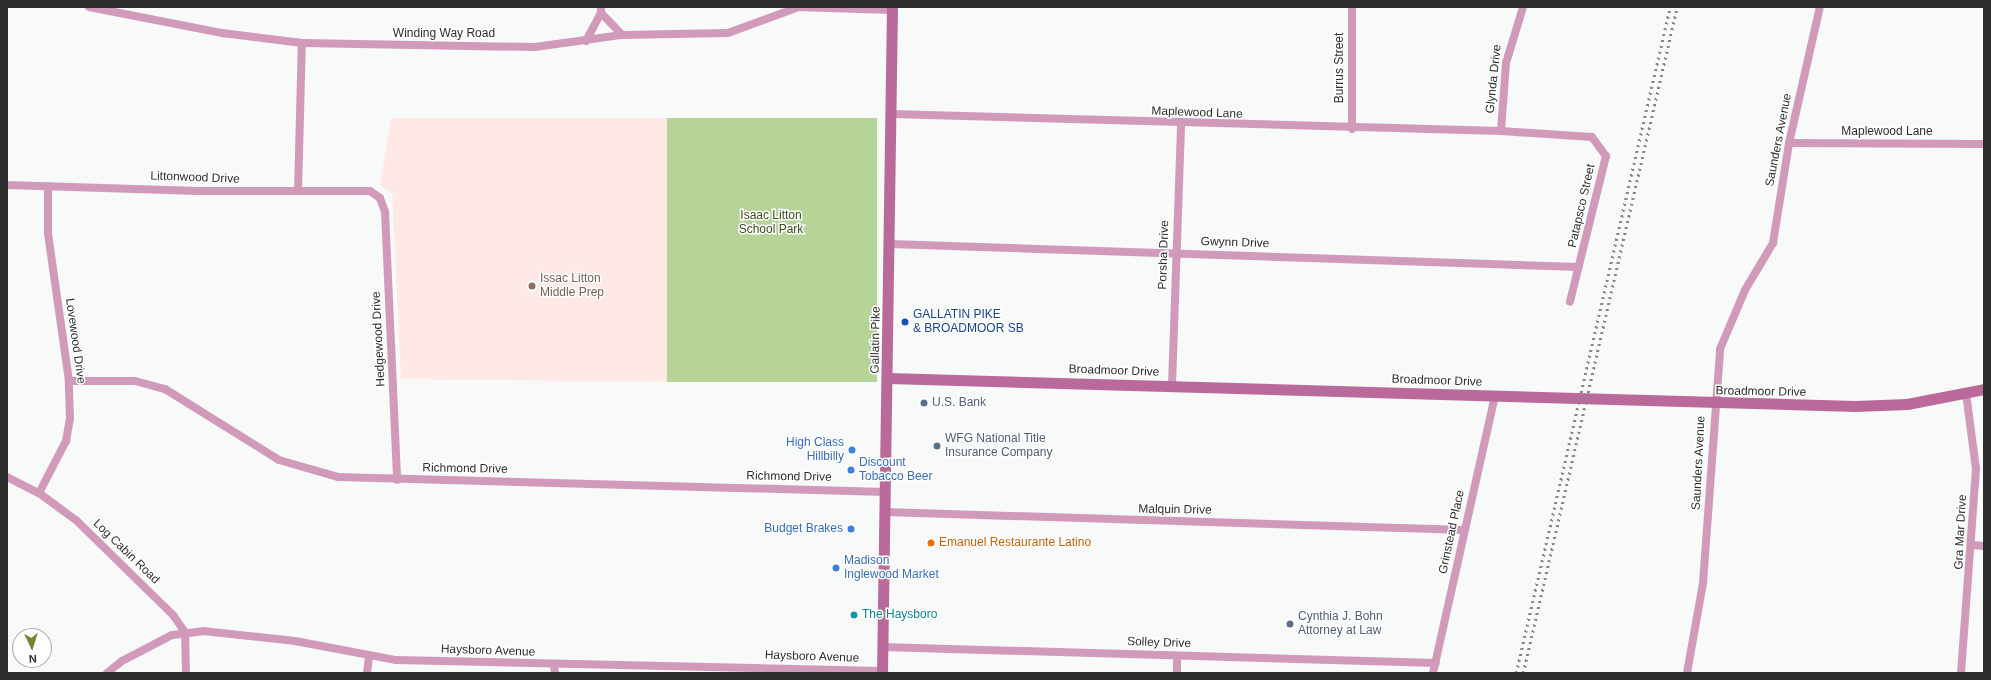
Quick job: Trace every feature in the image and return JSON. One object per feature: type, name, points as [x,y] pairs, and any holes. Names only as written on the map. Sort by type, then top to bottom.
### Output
[{"type":"main road","name":"Gallatin Pike","points":[[882,672],[892,114],[892,9]]},
{"type":"main road","name":"Broadmoor Drive","points":[[888,378],[1172,385],[1714,404],[1884,406],[1966,394],[1984,389]]},
{"type":"street","name":"Winding Way Road","points":[[89,7],[222,33],[302,43],[535,47],[622,35],[728,33],[795,8]]},
{"type":"street","name":"Burrus Street","points":[[1352,7],[1352,129]]},
{"type":"street","name":"Glynda Drive","points":[[1501,131],[1506,63],[1523,7]]},
{"type":"street","name":"Saunders Avenue","points":[[1687,673],[1703,583],[1714,404],[1720,348],[1745,290],[1773,243],[1789,143],[1820,7]]},
{"type":"street","points":[[795,8],[892,9]]},
{"type":"street","points":[[586,41],[601,10],[622,35]]},
{"type":"street","points":[[298,191],[302,43]]},
{"type":"street","name":"Maplewood Lane","points":[[892,114],[1352,129],[1501,131]]},
{"type":"street","name":"Porsha Drive","points":[[1172,385],[1181,124]]},
{"type":"street","name":"Patapsco Street","points":[[1501,131],[1592,137],[1601,145],[1606,156],[1570,302]]},
{"type":"street","name":"Maplewood Lane","points":[[1789,143],[1984,144]]},
{"type":"street","name":"Littonwood Drive","points":[[7,185],[370,191],[380,198]]},
{"type":"street","name":"Lovewood Drive","points":[[39,493],[66,441],[69,381],[48,234],[48,186]]},
{"type":"street","name":"Hedgewood Drive","points":[[380,198],[385,212],[398,480]]},
{"type":"street","name":"Gwynn Drive","points":[[890,244],[1579,267]]},
{"type":"street","name":"Richmond Drive","points":[[69,381],[135,381],[165,389],[279,460],[338,477],[398,480],[885,492]]},
{"type":"street","name":"Gra Mar Drive","points":[[1961,673],[1973,546],[1976,469],[1966,394]]},
{"type":"street","name":"Grinstead Place","points":[[1434,673],[1495,396]]},
{"type":"street","name":"Log Cabin Road","points":[[7,477],[39,493],[77,521],[114,556],[185,632]]},
{"type":"street","name":"Malquin Drive","points":[[885,512],[1465,530]]},
{"type":"street","points":[[1973,546],[1984,546]]},
{"type":"street","points":[[185,632],[186,673]]},
{"type":"street","name":"Haysboro Avenue","points":[[107,673],[151,645],[185,632],[234,633],[369,656],[554,669],[882,672]]},
{"type":"street","name":"Solley Drive","points":[[882,647],[1436,663]]},
{"type":"street","points":[[367,673],[369,656]]},
{"type":"street","points":[[1177,656],[1177,673]]},
{"type":"shaded area","name":"Issac Litton Middle Prep","points":[[391,118],[667,118],[667,382],[401,379],[392,193],[380,185]]},
{"type":"green space","name":"Isaac Litton School Park","points":[[667,118],[877,118],[877,382],[667,382]]},
{"type":"railway","points":[[1516,673],[1670,7]]},
{"type":"railway","points":[[1523,673],[1677,7]]},
{"type":"place","name":"Issac Litton Middle Prep","points":[[532,286]]},
{"type":"place","name":"GALLATIN PIKE & BROADMOOR SB","points":[[905,322]]},
{"type":"place","name":"U.S. Bank","points":[[924,403]]},
{"type":"place","name":"WFG National Title Insurance Company","points":[[937,446]]},
{"type":"place","name":"High Class Hillbilly","points":[[852,450]]},
{"type":"place","name":"Discount Tobacco Beer","points":[[851,470]]},
{"type":"place","name":"Budget Brakes","points":[[851,529]]},
{"type":"place","name":"Emanuel Restaurante Latino","points":[[931,543]]},
{"type":"place","name":"Madison Inglewood Market","points":[[836,568]]},
{"type":"place","name":"The Haysboro","points":[[854,615]]},
{"type":"place","name":"Cynthia J. Bohn Attorney at Law","points":[[1290,624]]}]
